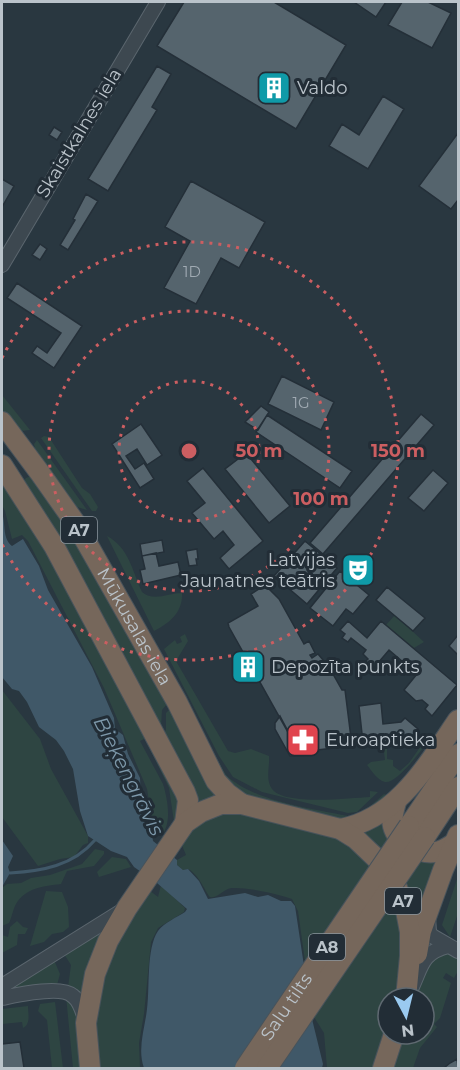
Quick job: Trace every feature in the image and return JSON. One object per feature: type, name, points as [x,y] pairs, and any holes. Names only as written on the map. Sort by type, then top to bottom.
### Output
[{"type":"highway","name":"Mūkusalas iela","points":[[2,422],[81,533],[177,702],[216,781],[227,793],[243,804]]},
{"type":"highway","points":[[2,464],[17,461],[22,447]]},
{"type":"highway","name":"Mūkusalas iela","points":[[2,464],[54,546],[185,792],[188,800],[185,823]]},
{"type":"highway","points":[[340,829],[363,824],[396,802],[421,774],[459,720]]},
{"type":"highway","name":"A8","points":[[417,831],[459,754]]},
{"type":"highway","name":"A8","points":[[417,831],[459,787]]},
{"type":"highway","points":[[396,802],[392,816],[393,826],[405,842],[429,853],[444,850],[456,839]]},
{"type":"highway","name":"Mūkusalas iela","points":[[90,1068],[86,1023],[95,974],[108,941],[127,908],[185,823],[211,807],[221,804],[243,804],[340,829],[357,839],[388,873],[398,889],[406,911],[410,932],[408,986]]},
{"type":"highway","name":"Salu tilts","points":[[245,1068],[417,831]]},
{"type":"highway","name":"Salu tilts","points":[[267,1068],[417,831]]},
{"type":"highway","points":[[409,986],[421,931],[456,839]]},
{"type":"highway","points":[[383,1068],[390,1046]]},
{"type":"street","name":"Skaistkalnes iela","points":[[2,265],[158,2]]},
{"type":"street","points":[[2,987],[127,908]]},
{"type":"street","points":[[428,915],[429,932],[453,949]]},
{"type":"street","points":[[412,986],[428,955],[434,950],[453,949]]},
{"type":"street","points":[[2,998],[43,992],[72,994],[86,1023]]},
{"type":"green space","points":[[2,395],[30,430],[21,431],[2,411]]},
{"type":"green space","points":[[49,437],[82,488],[90,494],[98,507],[96,511],[92,511],[41,438]]},
{"type":"green space","points":[[37,440],[87,510],[77,507],[35,449],[34,444]]},
{"type":"green space","points":[[2,475],[29,515],[150,736],[140,741],[165,789],[168,816],[163,833],[154,831],[147,789],[104,688],[28,541],[22,535],[12,539],[2,505]]},
{"type":"green space","points":[[31,476],[74,534],[167,704],[162,710],[161,727],[23,482]]},
{"type":"green space","points":[[107,536],[125,553],[142,592],[156,597],[182,593],[178,611],[154,631]]},
{"type":"green space","points":[[395,615],[424,642],[414,648],[386,625]]},
{"type":"green space","points":[[185,634],[188,641],[176,661],[228,751],[235,753],[251,749],[269,756],[268,777],[272,789],[290,798],[318,800],[370,797],[370,791],[378,792],[357,812],[348,813],[262,792],[233,777],[219,756],[164,649],[175,640],[177,644],[182,642],[180,637]]},
{"type":"green space","points":[[2,690],[40,739],[51,769],[88,836],[88,843],[83,845],[74,857],[38,866],[2,817]]},
{"type":"green space","points":[[184,701],[226,775],[252,792],[286,803],[352,817],[359,816],[384,794],[390,798],[361,818],[350,821],[329,819],[239,794],[224,783],[214,770]]},
{"type":"green space","points":[[170,709],[217,797],[199,805],[161,735],[166,730],[166,713]]},
{"type":"green space","points":[[430,733],[433,735],[418,755],[404,771],[390,781],[385,782],[380,779],[367,765],[371,762],[385,760],[383,744],[387,744],[387,759],[393,760],[393,766],[400,771],[409,763]]},
{"type":"green space","points":[[151,741],[177,791],[179,802],[174,822],[169,788],[148,745]]},
{"type":"green space","points":[[228,810],[346,840],[371,864],[305,961],[298,911],[292,899],[262,891],[238,888],[229,888],[210,897],[192,872],[188,869],[183,870],[177,865],[177,860],[186,855],[181,843],[197,824]]},
{"type":"green space","points":[[387,815],[392,833],[379,851],[360,832]]},
{"type":"green space","points":[[95,849],[104,851],[104,854],[94,866],[67,871],[61,884],[42,887],[24,894],[16,904],[9,923],[2,926],[2,888],[7,884],[21,883],[82,864]]},
{"type":"green space","points":[[444,854],[417,932],[404,883],[424,855]]},
{"type":"green space","points":[[112,857],[126,859],[131,867],[99,877],[97,872]]},
{"type":"green space","points":[[458,876],[458,913],[450,937],[442,925]]},
{"type":"green space","points":[[161,885],[185,908],[184,912],[158,928],[151,942],[139,1043],[140,1068],[98,1068],[94,1029],[102,978],[117,942],[149,890],[158,897]]},
{"type":"green space","points":[[46,891],[62,892],[68,907],[69,927],[63,932],[52,934],[44,942],[30,946]]},
{"type":"green space","points":[[395,900],[403,941],[398,986],[376,986],[376,1046],[381,1046],[374,1068],[327,1068],[324,1033],[314,1017]]},
{"type":"green space","points":[[17,921],[23,927],[28,928],[25,934],[18,934],[17,945],[2,953],[2,935],[8,937],[10,927]]},
{"type":"green space","points":[[99,933],[101,935],[82,997],[68,987],[71,965],[64,954]]},
{"type":"green space","points":[[441,951],[458,956],[458,971],[454,978],[446,973],[443,978],[451,983],[440,1018],[436,1022],[436,986],[420,986],[428,960]]},
{"type":"green space","points":[[54,960],[60,974],[57,985],[14,990],[13,986]]},
{"type":"green space","points":[[66,996],[72,1003],[79,1020],[83,1068],[73,1068]]},
{"type":"green space","points":[[55,1002],[63,1068],[52,1068],[47,1020],[38,1011],[40,1004]]},
{"type":"green space","points":[[28,1006],[29,1015],[26,1026],[23,1028],[22,1022],[2,1024],[2,1009]]},
{"type":"green space","points":[[400,1046],[422,1046],[413,1068],[393,1068]]},
{"type":"water","name":"Bieķengrāvis","points":[[2,513],[5,535],[9,543],[12,546],[23,539],[39,566],[48,590],[92,667],[114,718],[115,729],[123,735],[128,754],[140,778],[141,799],[149,813],[153,841],[177,860],[177,865],[183,870],[188,869],[199,881],[208,899],[245,893],[258,897],[268,895],[281,901],[291,901],[295,906],[312,1019],[322,1068],[144,1068],[141,1046],[154,939],[161,928],[187,909],[134,867],[127,857],[111,851],[88,836],[80,811],[73,769],[64,751],[56,740],[39,727],[19,691],[12,689],[2,677]]},
{"type":"water","points":[[2,840],[13,856],[8,867],[10,873],[2,887]]},
{"type":"building","name":"Valdo","points":[[184,2],[274,2],[346,45],[296,129],[157,46]]},
{"type":"building","points":[[354,2],[386,2],[376,17]]},
{"type":"building","points":[[402,2],[428,2],[451,13],[432,48],[388,25]]},
{"type":"building","points":[[157,66],[171,74],[152,107],[157,110],[108,191],[88,179]]},
{"type":"building","points":[[383,96],[404,109],[368,169],[329,146],[342,124],[359,135]]},
{"type":"building","points":[[54,127],[62,132],[57,140],[49,135]]},
{"type":"building","points":[[458,133],[458,200],[451,209],[419,186]]},
{"type":"building","points":[[2,179],[14,186],[2,207]]},
{"type":"building","points":[[191,181],[265,222],[239,268],[221,258],[196,304],[164,288],[190,241],[165,227]]},
{"type":"building","points":[[86,194],[98,201],[68,250],[60,245],[75,220],[73,219]]},
{"type":"building","points":[[40,244],[47,249],[40,260],[32,255]]},
{"type":"building","points":[[17,283],[82,326],[54,368],[32,353],[37,346],[47,353],[61,333],[7,298]]},
{"type":"building","points":[[282,376],[334,402],[321,430],[268,404]]},
{"type":"building","points":[[261,406],[269,412],[258,430],[245,422]]},
{"type":"building","points":[[421,414],[434,425],[323,554],[310,543]]},
{"type":"building","points":[[267,415],[352,471],[340,488],[256,432]]},
{"type":"building","points":[[141,424],[162,455],[147,465],[137,449],[126,456],[135,469],[144,463],[154,479],[140,488],[112,444]]},
{"type":"building","points":[[246,453],[290,506],[269,523],[225,469]]},
{"type":"building","points":[[203,468],[263,541],[229,569],[220,558],[234,545],[223,531],[214,539],[192,513],[205,503],[187,481]]},
{"type":"building","points":[[433,470],[448,483],[424,511],[408,498]]},
{"type":"building","points":[[162,540],[164,552],[142,556],[140,544]]},
{"type":"building","points":[[305,541],[337,568],[307,604],[274,576]]},
{"type":"building","points":[[197,549],[197,565],[189,566],[186,551]]},
{"type":"building","points":[[156,553],[159,566],[178,562],[181,575],[143,584],[140,570],[145,569],[142,556]]},
{"type":"building","points":[[340,571],[369,595],[353,614],[346,609],[333,626],[310,608]]},
{"type":"building","points":[[265,585],[279,599],[304,644],[309,641],[315,653],[310,655],[312,658],[318,654],[329,667],[342,690],[345,690],[352,746],[299,752],[229,627],[228,623],[258,606],[251,594]]},
{"type":"building","points":[[387,587],[425,618],[413,631],[376,600]]},
{"type":"building","points":[[348,621],[367,638],[381,621],[457,685],[432,716],[425,709],[428,705],[422,700],[416,701],[404,690],[417,674],[389,650],[372,670],[364,663],[368,659],[363,654],[366,650],[351,638],[348,642],[342,638],[345,634],[340,630]]},
{"type":"building","points":[[458,635],[458,655],[449,646]]},
{"type":"building","name":"Depozīta punkts","points":[[248,661],[254,670],[248,673],[243,664]]},
{"type":"building","points":[[381,703],[383,724],[401,722],[405,718],[418,729],[411,740],[363,743],[359,706]]},
{"type":"building","points":[[280,716],[299,752],[319,751],[310,755],[290,756],[275,729],[275,723]]},
{"type":"building","points":[[20,1042],[24,1068],[2,1068],[2,1044]]},
{"type":"building","points":[[457,1059],[458,1068],[444,1068],[450,1063]]},
{"type":"waterway","points":[[10,873],[56,866],[77,856],[95,840]]},
{"type":"place","name":"Valdo","points":[[274,88]]},
{"type":"place","name":"Latvijas Jaunatnes teātris","points":[[358,570]]},
{"type":"place","name":"Depozīta punkts","points":[[248,667]]},
{"type":"place","name":"Euroaptieka","points":[[303,740]]}]
